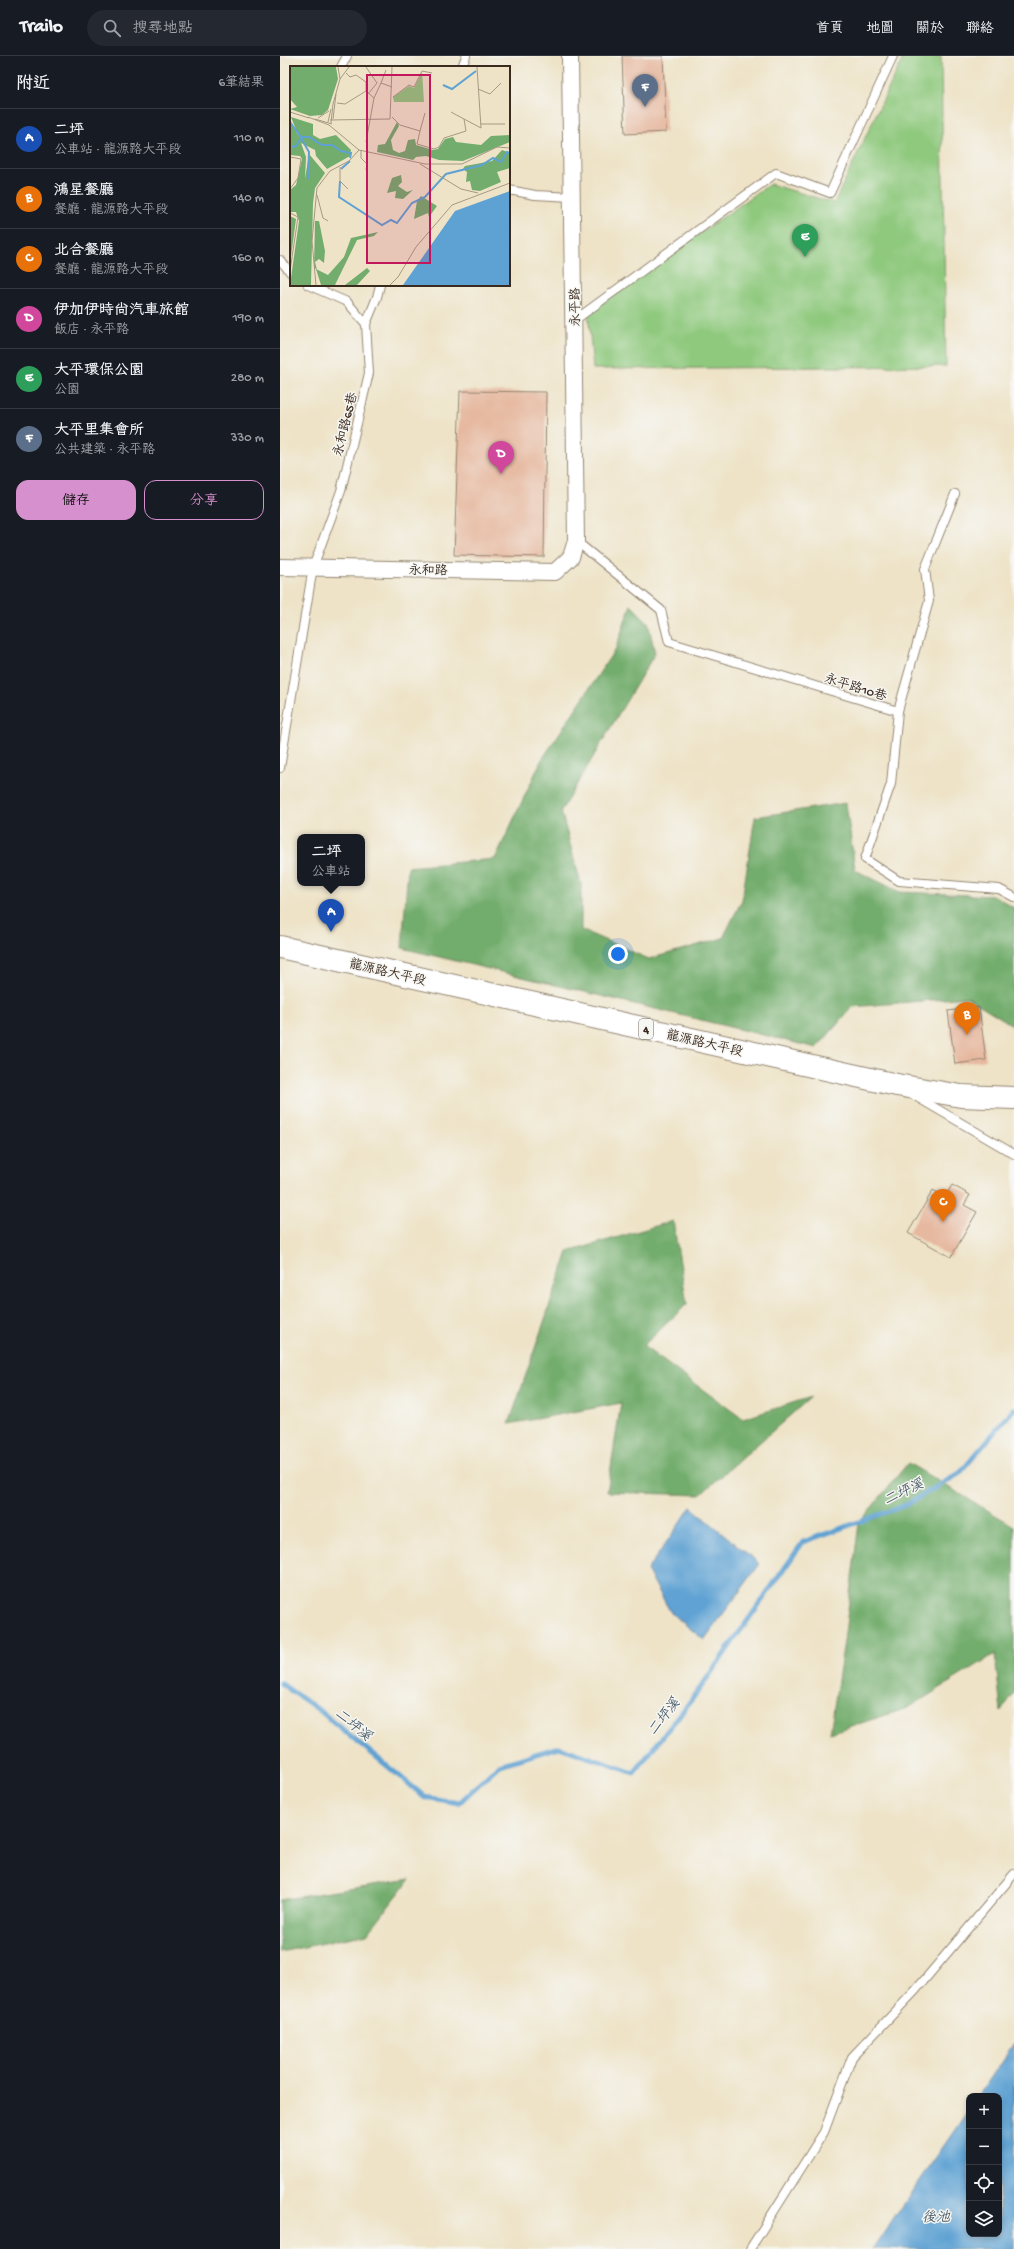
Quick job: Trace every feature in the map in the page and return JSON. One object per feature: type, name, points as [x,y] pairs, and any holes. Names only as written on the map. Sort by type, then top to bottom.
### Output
[{"type":"main road","name":"龍源路大平段","points":[[280,947],[897,1085],[960,1096],[1014,1098]]},
{"type":"street","name":"永平路","points":[[570,56],[575,320],[576,541],[570,557]]},
{"type":"street","name":"永和路","points":[[280,567],[555,572],[570,557]]},
{"type":"lane","points":[[342,66],[347,56]]},
{"type":"lane","points":[[462,66],[466,56]]},
{"type":"lane","points":[[575,320],[776,173],[830,193],[892,56]]},
{"type":"lane","points":[[510,190],[535,195],[572,197]]},
{"type":"lane","points":[[280,260],[290,272]]},
{"type":"lane","points":[[310,286],[347,302],[366,324]]},
{"type":"lane","name":"永和路65巷","points":[[280,768],[313,567],[341,491],[369,373],[366,324],[380,286]]},
{"type":"lane","points":[[898,711],[930,601],[924,569],[955,494]]},
{"type":"lane","name":"永平路10巷","points":[[576,541],[661,610],[669,642],[898,711],[891,784],[865,859],[899,881],[999,889],[1014,897]]},
{"type":"lane","points":[[897,1085],[1014,1154]]},
{"type":"lane","points":[[750,2249],[824,2132],[852,2057],[915,1991],[1014,1874]]},
{"type":"green space","points":[[904,56],[941,56],[946,366],[593,369],[588,312],[770,184],[834,203]]},
{"type":"green space","points":[[631,605],[648,622],[655,653],[561,811],[581,884],[581,930],[649,959],[723,938],[742,900],[755,817],[846,803],[855,870],[900,892],[995,896],[1014,908],[1014,1026],[967,997],[852,1007],[817,1048],[402,948],[408,867],[495,859],[541,761],[616,648]]},
{"type":"green space","points":[[673,1221],[687,1304],[643,1346],[743,1419],[811,1397],[700,1495],[607,1492],[621,1403],[509,1424],[568,1252]]},
{"type":"green space","points":[[908,1463],[1014,1526],[1014,1693],[1001,1711],[995,1654],[908,1708],[830,1733],[844,1641],[859,1523]]},
{"type":"green space","points":[[410,1879],[367,1934],[280,1952],[280,1900]]},
{"type":"water","points":[[691,1507],[760,1564],[704,1640],[671,1613],[647,1570]]},
{"type":"water","name":"後池","points":[[1014,2044],[1014,2249],[873,2249],[966,2113],[966,2237],[1002,2237],[1002,2093],[980,2093]]},
{"type":"building","points":[[622,56],[663,56],[666,132],[625,134]]},
{"type":"building","points":[[460,391],[546,392],[544,557],[454,555]]},
{"type":"building","points":[[979,1007],[986,1060],[955,1064],[948,1011]]},
{"type":"building","points":[[952,1185],[970,1195],[964,1205],[977,1212],[951,1257],[908,1233],[933,1190],[945,1197]]},
{"type":"waterway","name":"二坪溪","points":[[280,1683],[319,1710],[425,1797],[459,1803],[499,1765],[559,1747],[634,1773],[696,1694],[803,1542],[906,1505],[960,1473],[1014,1409]]},
{"type":"place","name":"大平里集會所","points":[[645,107]]},
{"type":"place","name":"大平環保公園","points":[[805,257]]},
{"type":"place","name":"伊加伊時尚汽車旅館","points":[[501,474]]},
{"type":"place","name":"二坪","points":[[331,932]]},
{"type":"place","name":"鴻星餐廳","points":[[967,1035]]},
{"type":"place","name":"北合餐廳","points":[[943,1222]]}]
